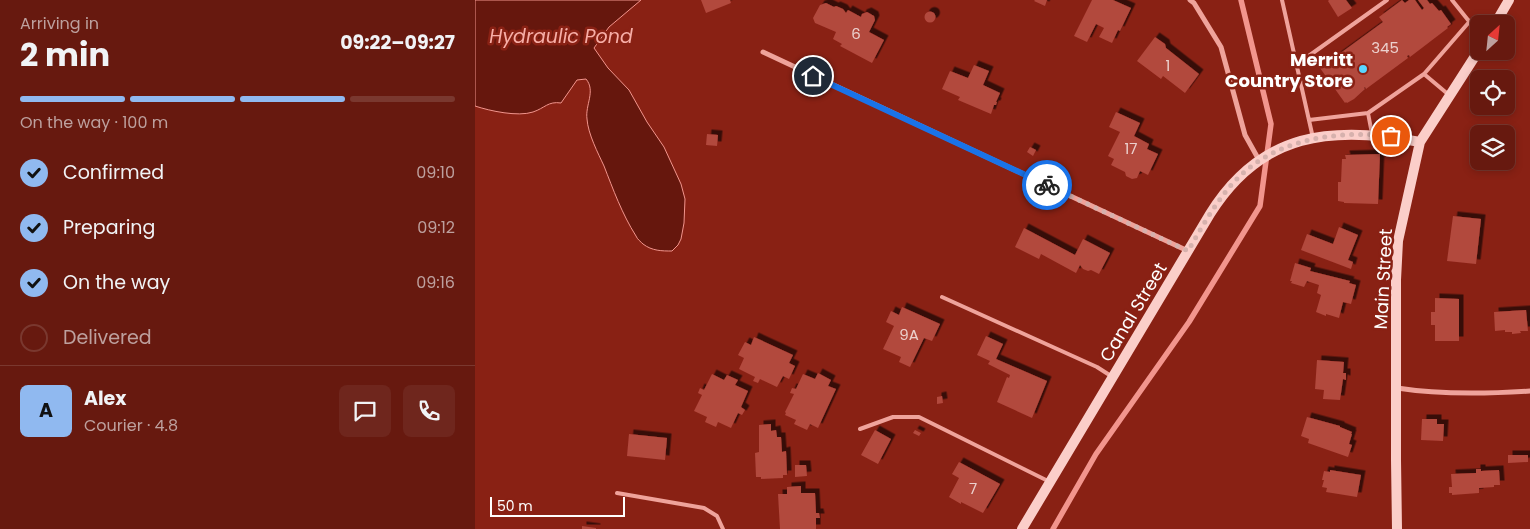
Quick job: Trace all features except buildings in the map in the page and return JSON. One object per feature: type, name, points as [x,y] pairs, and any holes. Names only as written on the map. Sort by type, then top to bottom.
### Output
[{"type":"main road","points":[[1500,15],[1509,0]]},
{"type":"main road","name":"Main Street","points":[[1397,529],[1396,280],[1398,241],[1420,142],[1473,60]]},
{"type":"main road","name":"Canal Street","points":[[1022,529],[1214,207],[1239,177],[1259,160],[1280,149],[1313,138],[1335,135],[1372,134],[1420,142]]},
{"type":"street","points":[[1190,0],[1194,3],[1221,47],[1245,135],[1259,160]]},
{"type":"street","points":[[763,52],[1188,251]]},
{"type":"street","points":[[1396,388],[1421,392],[1487,394],[1530,391]]},
{"type":"lane","points":[[1282,0],[1313,138]]},
{"type":"lane","points":[[1296,66],[1387,0]]},
{"type":"lane","points":[[1452,0],[1470,20]]},
{"type":"lane","points":[[1309,120],[1368,113],[1423,74],[1470,22]]},
{"type":"lane","points":[[1423,74],[1450,96]]},
{"type":"lane","points":[[1368,113],[1372,134]]},
{"type":"lane","points":[[942,297],[1113,377]]},
{"type":"lane","points":[[860,429],[893,417],[919,417],[1050,482]]},
{"type":"lane","points":[[617,493],[705,508],[717,516],[723,529]]},
{"type":"water","name":"Hydraulic Pond","points":[[475,0],[641,0],[609,27],[594,48],[608,68],[629,90],[664,147],[681,184],[685,199],[684,223],[681,239],[672,251],[661,251],[643,244],[637,238],[626,219],[589,131],[587,114],[590,88],[586,79],[577,80],[561,103],[550,104],[533,112],[512,114],[475,106]]},
{"type":"waterway","points":[[1053,529],[1096,454],[1189,322],[1260,206],[1271,124],[1241,0]]},
{"type":"way so far","points":[[1047,185],[1188,251],[1214,207],[1228,189],[1259,160],[1280,149],[1313,138],[1361,134],[1391,136]]},
{"type":"place","name":"Merritt Country Store","points":[[1363,69]]},
{"type":"route","points":[[813,76],[1047,185]]}]
